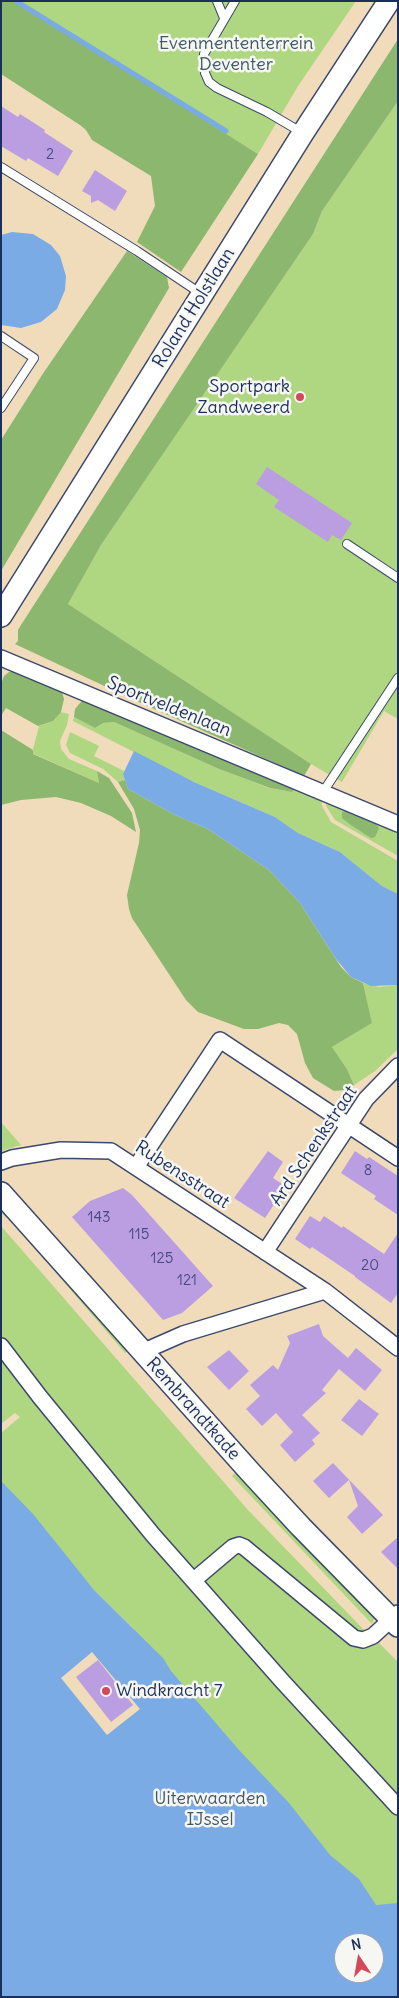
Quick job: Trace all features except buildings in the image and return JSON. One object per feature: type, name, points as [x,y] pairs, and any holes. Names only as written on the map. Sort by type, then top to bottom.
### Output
[{"type":"street","name":"Roland Holstlaan","points":[[2,615],[303,133],[389,1]]},
{"type":"street","name":"Sportveldenlaan","points":[[1,658],[398,824]]},
{"type":"street","points":[[136,1166],[220,1040],[398,1158]]},
{"type":"street","name":"Ard Schenkstraat","points":[[265,1252],[366,1099],[398,1066]]},
{"type":"street","name":"Rubensstraat","points":[[1,1162],[12,1158],[61,1150],[111,1151],[325,1291],[395,1340]]},
{"type":"street","name":"Rembrandtkade","points":[[1,1192],[294,1520],[396,1619],[373,1636],[363,1640],[354,1638],[244,1547],[239,1545],[233,1547],[194,1580]]},
{"type":"street","points":[[142,1352],[183,1334],[325,1291]]},
{"type":"street","points":[[1,1346],[40,1397],[153,1535],[278,1677],[398,1807]]},
{"type":"lane","points":[[217,1],[224,18]]},
{"type":"lane","points":[[235,1],[204,54],[205,73],[209,82],[303,133]]},
{"type":"lane","points":[[3,171],[137,251],[203,295]]},
{"type":"lane","points":[[1,336],[34,358],[1,408]]},
{"type":"lane","points":[[347,544],[398,578]]},
{"type":"lane","points":[[323,792],[398,678]]},
{"type":"green space","points":[[1,1],[16,1],[258,154],[181,272],[137,242],[155,206],[151,176],[92,140],[86,130],[80,125],[1,74]]},
{"type":"green space","name":"Evenmententerrein Deventer","points":[[16,1],[356,1],[298,86],[258,154]]},
{"type":"green space","points":[[398,39],[398,101],[322,211],[313,234],[101,545],[68,604],[311,764],[304,776],[15,644],[18,641],[18,630],[21,625]]},
{"type":"green space","name":"Sportpark Zandweerd","points":[[398,101],[398,719],[384,711],[342,782],[311,764],[68,604],[101,545],[313,234],[322,211]]},
{"type":"green space","points":[[127,251],[167,277],[169,288],[1,571],[1,440],[42,375]]},
{"type":"green space","points":[[16,671],[61,688],[64,699],[61,712],[53,721],[38,726],[6,708],[1,716],[1,684],[4,676],[9,672]]},
{"type":"green space","points":[[85,697],[297,786],[292,792],[270,788],[219,769],[114,722],[103,723],[95,728],[74,717],[75,709]]},
{"type":"green space","points":[[60,712],[69,714],[67,725],[60,741],[61,749],[69,759],[97,771],[99,783],[32,753],[39,726],[53,721]]},
{"type":"green space","points":[[74,717],[95,728],[103,723],[114,722],[219,769],[269,788],[292,792],[297,786],[321,797],[322,806],[331,822],[398,861],[398,894],[382,886],[340,852],[298,833],[275,817],[185,778],[73,721]]},
{"type":"green space","points":[[1,730],[33,750],[33,754],[99,783],[97,771],[109,778],[132,813],[136,832],[111,816],[81,803],[56,797],[21,800],[1,805]]},
{"type":"green space","points":[[70,732],[99,746],[94,756],[124,771],[125,780],[118,782],[103,769],[70,753],[66,745]]},
{"type":"green space","points":[[125,780],[128,789],[175,815],[208,829],[269,870],[300,903],[341,967],[351,977],[363,983],[372,1023],[332,1047],[347,1069],[354,1085],[345,1090],[334,1091],[313,1078],[305,1063],[297,1034],[288,1025],[279,1023],[258,1029],[244,1029],[198,1012],[186,1000],[132,918],[129,909],[127,895],[139,843],[140,830],[134,809],[118,782]]},
{"type":"green space","points":[[327,800],[398,830],[398,856],[335,820],[326,806]]},
{"type":"green space","points":[[346,811],[375,823],[379,828],[375,837],[371,838],[342,818],[342,812]]},
{"type":"green space","points":[[363,983],[379,987],[398,985],[398,1049],[375,1071],[354,1085],[347,1069],[332,1047],[372,1023]]},
{"type":"green space","points":[[1,1122],[21,1145],[1,1151]]},
{"type":"green space","points":[[1,1204],[130,1349],[125,1353],[8,1217],[6,1218],[1,1212]]},
{"type":"green space","name":"Uiterwaarden IJssel","points":[[1,1226],[248,1510],[365,1631],[376,1645],[379,1643],[398,1662],[398,1997],[1,1997],[134,1629],[94,1590],[1,1481],[1,1433],[20,1417],[15,1413],[1,1424]]},
{"type":"green space","points":[[236,1472],[375,1616],[372,1624],[232,1476]]},
{"type":"water","points":[[12,232],[33,234],[51,245],[60,256],[66,276],[65,290],[57,309],[41,322],[21,328],[1,325],[1,235]]},
{"type":"water","points":[[134,751],[194,782],[275,817],[298,833],[340,852],[382,886],[398,894],[398,985],[371,986],[351,977],[336,959],[300,903],[269,870],[208,829],[175,815],[128,789],[123,774]]},
{"type":"water","points":[[1,1481],[33,1514],[94,1590],[163,1658],[171,1671],[239,1750],[289,1803],[330,1855],[359,1879],[376,1905],[398,1903],[398,1997],[1,1997]]},
{"type":"pier","points":[[92,1652],[140,1709],[107,1735],[61,1678]]},
{"type":"waterway","points":[[16,1],[226,131]]},
{"type":"place","name":"Sportpark Zandweerd","points":[[300,397]]},
{"type":"place","name":"Windkracht 7","points":[[106,1691]]}]
